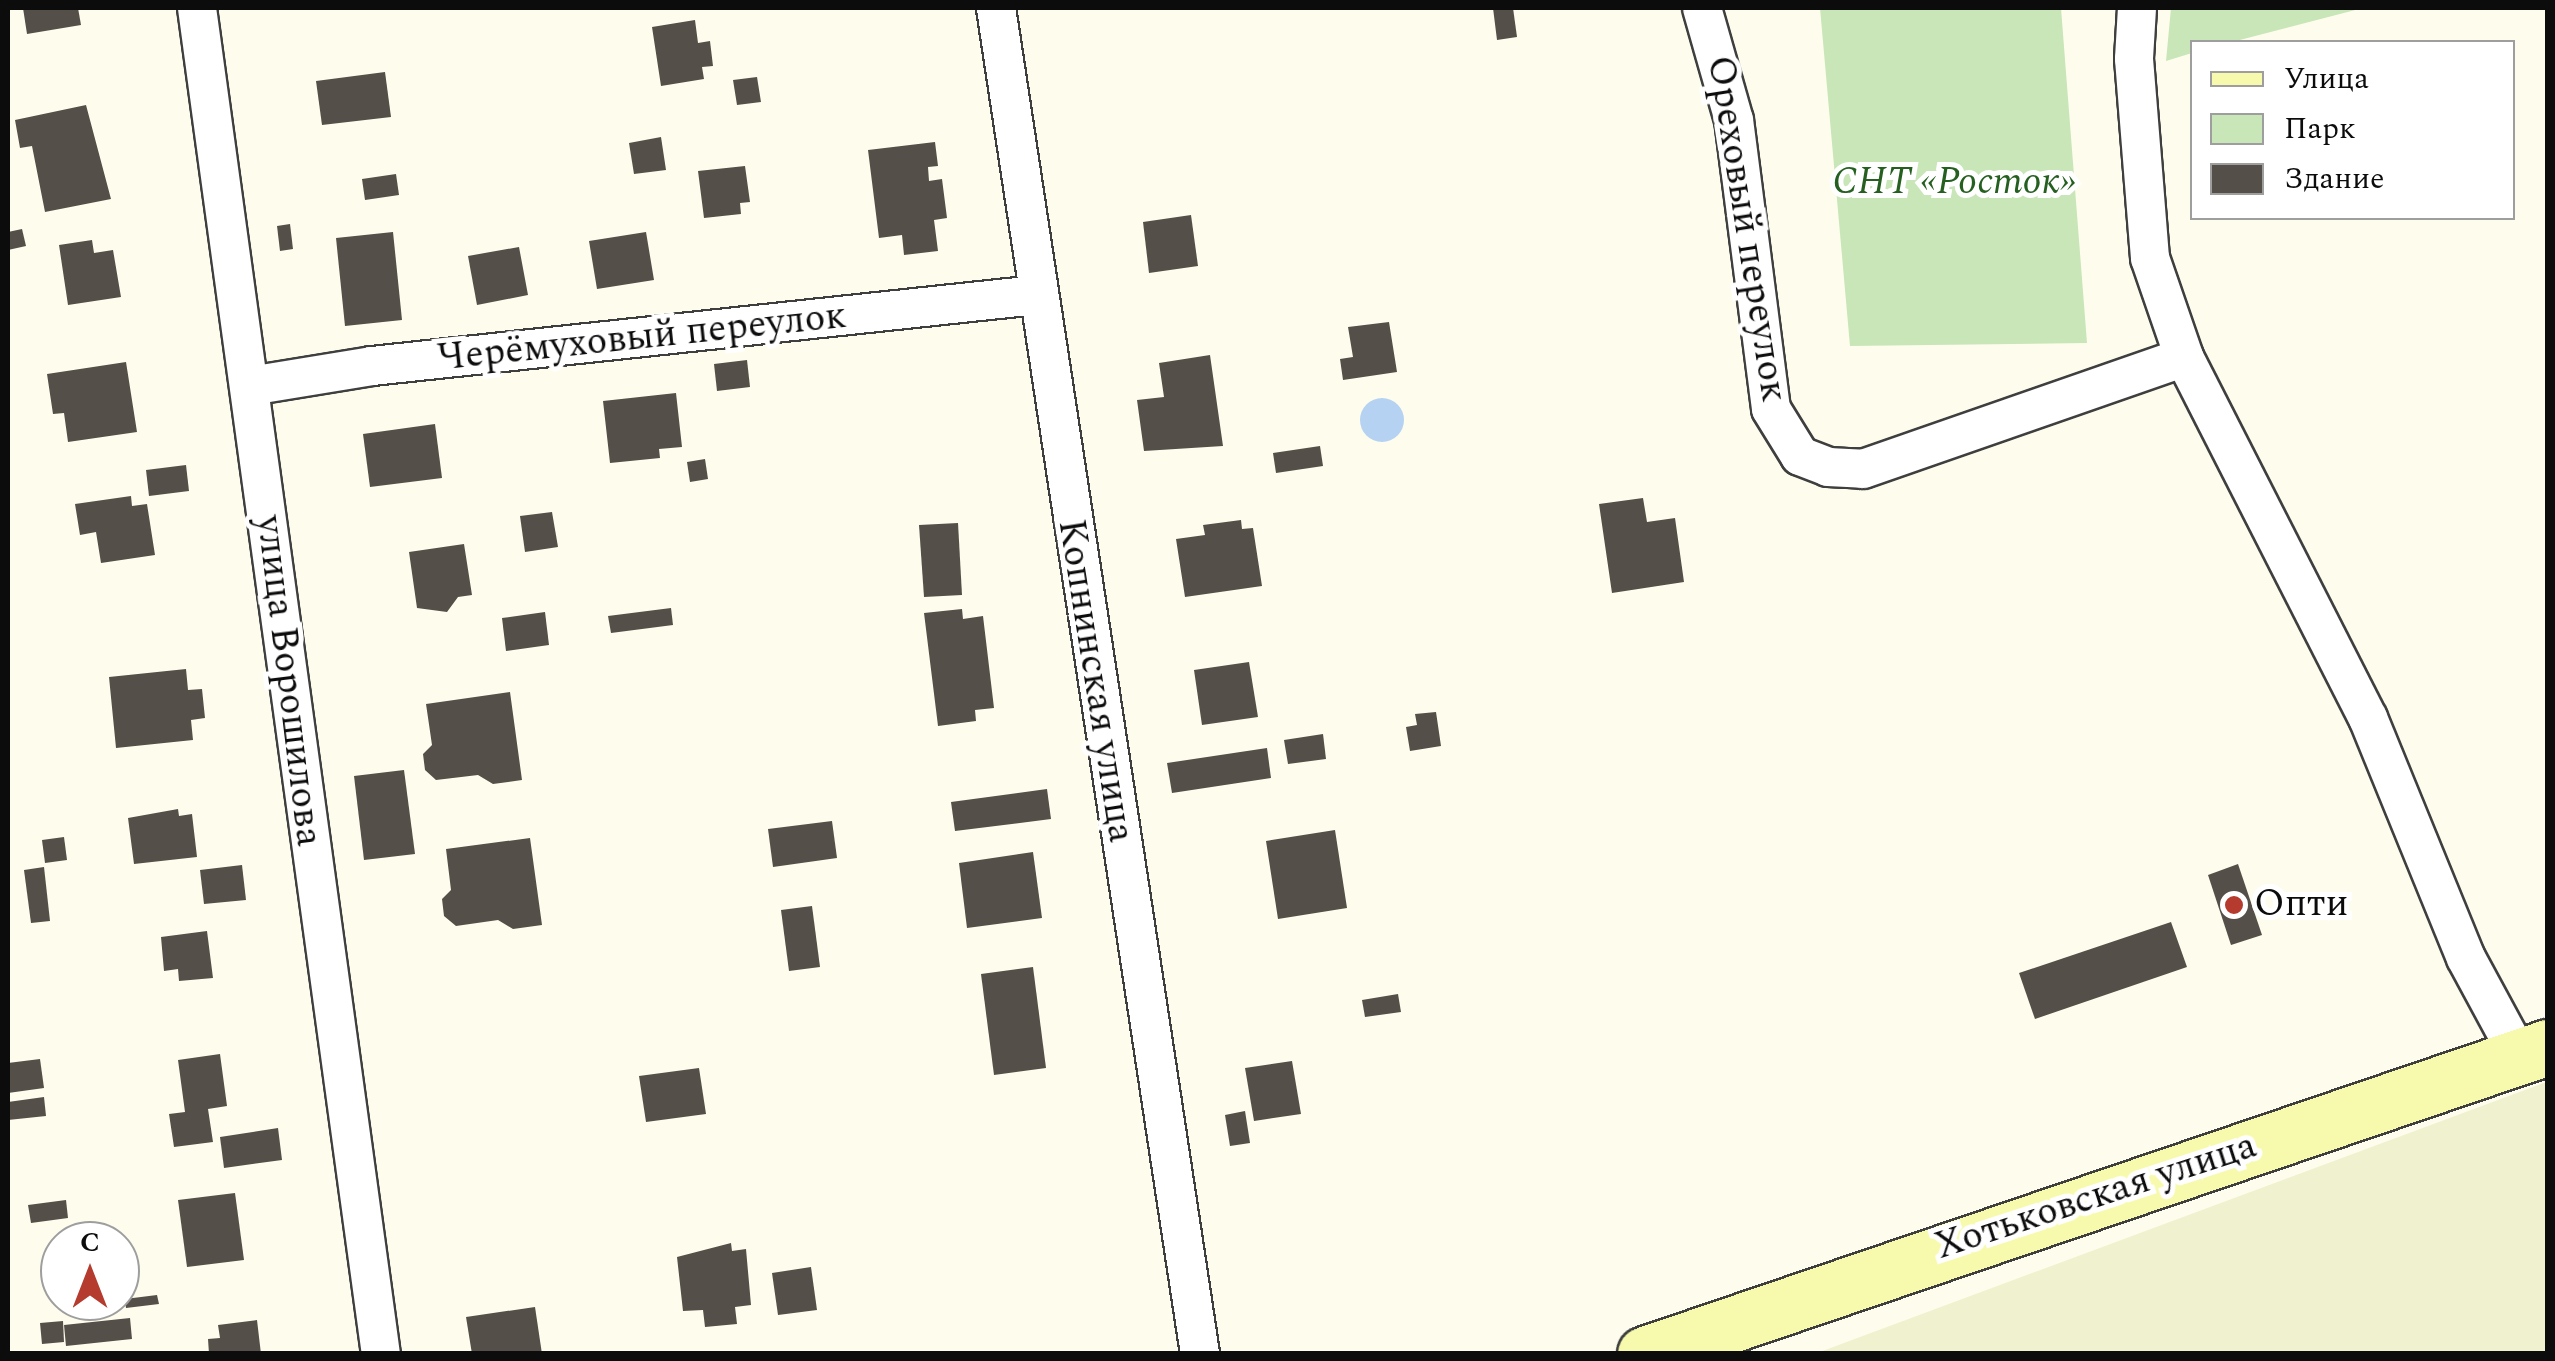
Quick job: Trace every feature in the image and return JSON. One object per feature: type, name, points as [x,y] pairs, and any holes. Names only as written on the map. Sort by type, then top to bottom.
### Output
[{"type":"main road","name":"Хотьковская улица","points":[[1646,1354],[2533,1052]]},
{"type":"street","name":"улица Ворошилова","points":[[198,8],[381,1354]]},
{"type":"street","name":"Копнинская улица","points":[[996,8],[1036,295],[1200,1354]]},
{"type":"street","name":"Ореховый переулок","points":[[1702,8],[1734,120],[1771,409],[1787,443],[1828,467],[1862,469],[2184,357]]},
{"type":"street","points":[[2137,8],[2134,59],[2150,258],[2184,357],[2360,702],[2466,958],[2533,1052]]},
{"type":"street","name":"Черёмуховый переулок","points":[[250,386],[372,366],[1036,295]]},
{"type":"green space","name":"СНТ «Росток»","points":[[1820,8],[2061,8],[2087,343],[1850,346]]},
{"type":"green space","points":[[2171,8],[2363,8],[2240,40],[2190,40],[2190,54],[2166,61]]},
{"type":"green space","points":[[2547,1082],[2547,1353],[1817,1353],[2541,1084]]},
{"type":"water","points":[[1382,398],[1398,404],[1404,420],[1398,436],[1382,442],[1366,436],[1360,420],[1366,404]]},
{"type":"building","points":[[23,8],[78,8],[81,25],[27,34]]},
{"type":"building","points":[[1493,8],[1513,8],[1517,37],[1497,40]]},
{"type":"building","points":[[695,20],[698,43],[710,41],[713,66],[702,67],[704,79],[661,86],[652,27]]},
{"type":"building","points":[[385,72],[391,117],[322,125],[316,81]]},
{"type":"building","points":[[757,77],[761,102],[737,105],[733,80]]},
{"type":"building","points":[[86,105],[111,199],[45,212],[32,146],[20,148],[15,120]]},
{"type":"building","points":[[661,137],[666,170],[634,174],[629,143]]},
{"type":"building","points":[[935,142],[938,166],[928,167],[929,181],[942,179],[947,218],[934,220],[938,251],[904,255],[902,235],[879,238],[868,150]]},
{"type":"building","points":[[745,166],[750,202],[740,203],[741,214],[704,218],[698,171]]},
{"type":"building","points":[[396,174],[399,195],[365,200],[362,179]]},
{"type":"building","points":[[1191,215],[1198,266],[1149,273],[1143,222]]},
{"type":"building","points":[[290,224],[293,249],[280,251],[277,226]]},
{"type":"building","points":[[22,229],[26,246],[8,250],[8,232]]},
{"type":"building","points":[[393,232],[402,320],[345,326],[336,238]]},
{"type":"building","points":[[646,232],[654,280],[597,289],[589,241]]},
{"type":"building","points":[[92,240],[94,253],[113,250],[121,297],[68,305],[59,245]]},
{"type":"building","points":[[519,247],[528,295],[477,305],[468,256]]},
{"type":"building","points":[[1389,322],[1397,372],[1343,380],[1340,359],[1353,357],[1348,327]]},
{"type":"building","points":[[1210,355],[1223,446],[1144,451],[1137,400],[1164,397],[1159,363]]},
{"type":"building","points":[[747,360],[750,387],[717,391],[714,364]]},
{"type":"building","points":[[126,362],[137,432],[68,442],[64,413],[53,414],[47,374]]},
{"type":"building","points":[[676,393],[682,447],[659,449],[660,458],[610,463],[603,401]]},
{"type":"building","points":[[435,424],[442,478],[370,487],[363,434]]},
{"type":"building","points":[[1320,446],[1323,466],[1276,473],[1273,453]]},
{"type":"building","points":[[705,459],[708,479],[690,482],[687,462]]},
{"type":"building","points":[[186,465],[189,491],[149,496],[146,470]]},
{"type":"building","points":[[131,496],[132,506],[147,504],[155,555],[101,563],[96,532],[80,535],[75,504]]},
{"type":"building","points":[[1643,498],[1647,522],[1675,518],[1684,582],[1612,593],[1599,504]]},
{"type":"building","points":[[552,512],[558,547],[525,552],[520,516]]},
{"type":"building","points":[[1241,520],[1242,529],[1253,528],[1262,586],[1185,597],[1176,539],[1205,535],[1203,525]]},
{"type":"building","points":[[958,523],[962,595],[924,597],[919,525]]},
{"type":"building","points":[[464,544],[472,595],[458,597],[447,612],[417,608],[409,552]]},
{"type":"building","points":[[671,608],[673,625],[611,633],[608,616]]},
{"type":"building","points":[[962,609],[963,619],[983,616],[994,708],[975,710],[976,721],[938,726],[924,613]]},
{"type":"building","points":[[545,612],[549,645],[506,651],[502,618]]},
{"type":"building","points":[[1249,662],[1258,717],[1202,725],[1194,670]]},
{"type":"building","points":[[186,669],[188,690],[202,689],[205,718],[191,720],[193,740],[116,748],[109,677]]},
{"type":"building","points":[[510,692],[522,780],[493,784],[478,775],[436,780],[425,770],[423,754],[432,745],[426,704]]},
{"type":"building","points":[[1436,712],[1441,746],[1410,751],[1406,727],[1417,725],[1415,714]]},
{"type":"building","points":[[1323,734],[1326,759],[1288,764],[1284,740]]},
{"type":"building","points":[[1267,748],[1271,778],[1172,793],[1167,763]]},
{"type":"building","points":[[404,770],[415,854],[364,860],[354,776]]},
{"type":"building","points":[[1047,789],[1051,819],[955,831],[951,802]]},
{"type":"building","points":[[178,809],[179,816],[192,814],[197,857],[134,864],[128,818]]},
{"type":"building","points":[[832,821],[837,858],[773,867],[768,829]]},
{"type":"building","points":[[1335,830],[1347,908],[1278,919],[1266,841]]},
{"type":"building","points":[[64,837],[67,860],[45,863],[42,840]]},
{"type":"building","points":[[530,838],[542,925],[513,929],[498,920],[456,926],[444,916],[442,899],[451,890],[446,849]]},
{"type":"building","points":[[1033,852],[1042,918],[967,928],[959,863]]},
{"type":"building","points":[[2238,864],[2262,935],[2231,945],[2208,875]]},
{"type":"building","points":[[242,865],[246,900],[204,904],[200,870]]},
{"type":"building","points":[[44,867],[50,921],[31,923],[24,870]]},
{"type":"building","points":[[812,906],[820,967],[789,971],[781,910]]},
{"type":"building","points":[[2171,922],[2187,967],[2035,1019],[2019,973]]},
{"type":"building","points":[[207,931],[213,978],[179,981],[178,969],[164,971],[161,937]]},
{"type":"building","points":[[1033,967],[1046,1068],[994,1075],[981,974]]},
{"type":"building","points":[[1398,994],[1401,1012],[1365,1017],[1362,1000]]},
{"type":"building","points":[[220,1054],[227,1106],[208,1109],[213,1142],[174,1147],[169,1114],[185,1112],[178,1060]]},
{"type":"building","points":[[40,1059],[44,1088],[8,1093],[8,1063]]},
{"type":"building","points":[[1292,1061],[1301,1114],[1254,1121],[1245,1068]]},
{"type":"building","points":[[699,1068],[706,1114],[646,1122],[639,1076]]},
{"type":"building","points":[[44,1097],[46,1116],[8,1120],[8,1102]]},
{"type":"building","points":[[1245,1111],[1250,1143],[1230,1146],[1225,1115]]},
{"type":"building","points":[[278,1128],[282,1160],[224,1168],[220,1137]]},
{"type":"building","points":[[235,1193],[244,1260],[187,1267],[178,1200]]},
{"type":"building","points":[[66,1200],[68,1218],[31,1223],[28,1205]]},
{"type":"building","points":[[731,1243],[732,1251],[746,1249],[751,1305],[735,1307],[737,1324],[705,1327],[703,1310],[683,1311],[677,1257]]},
{"type":"building","points":[[811,1267],[817,1310],[778,1315],[772,1273]]},
{"type":"building","points":[[157,1295],[159,1304],[140,1306],[140,1297]]},
{"type":"building","points":[[535,1307],[542,1354],[472,1354],[466,1317]]},
{"type":"building","points":[[257,1320],[261,1354],[209,1354],[208,1339],[220,1338],[218,1325]]},
{"type":"building","points":[[63,1321],[64,1342],[42,1344],[40,1323]]},
{"type":"building","points":[[130,1321],[132,1339],[66,1346],[64,1325]]},
{"type":"place","name":"Опти","points":[[2234,905]]}]
